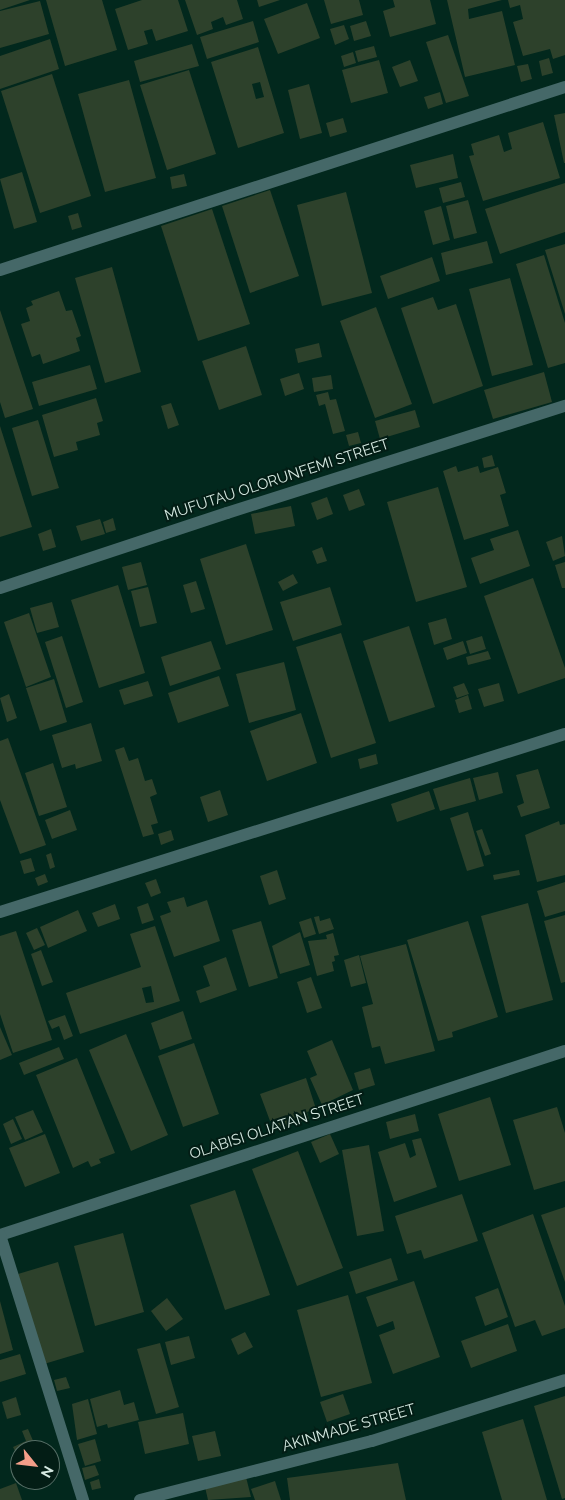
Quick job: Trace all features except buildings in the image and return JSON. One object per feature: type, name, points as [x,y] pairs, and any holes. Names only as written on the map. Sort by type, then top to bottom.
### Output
[{"type":"street","points":[[0,270],[565,86]]},
{"type":"street","name":"MUFUTAU OLORUNFEMI STREET","points":[[0,588],[227,513],[565,406]]},
{"type":"street","points":[[0,912],[565,734]]},
{"type":"street","name":"OLABISI OLIATAN STREET","points":[[0,1235],[565,1051]]},
{"type":"street","points":[[0,1235],[83,1500]]},
{"type":"street","name":"AKINMADE STREET","points":[[140,1500],[372,1441],[565,1380]]}]
